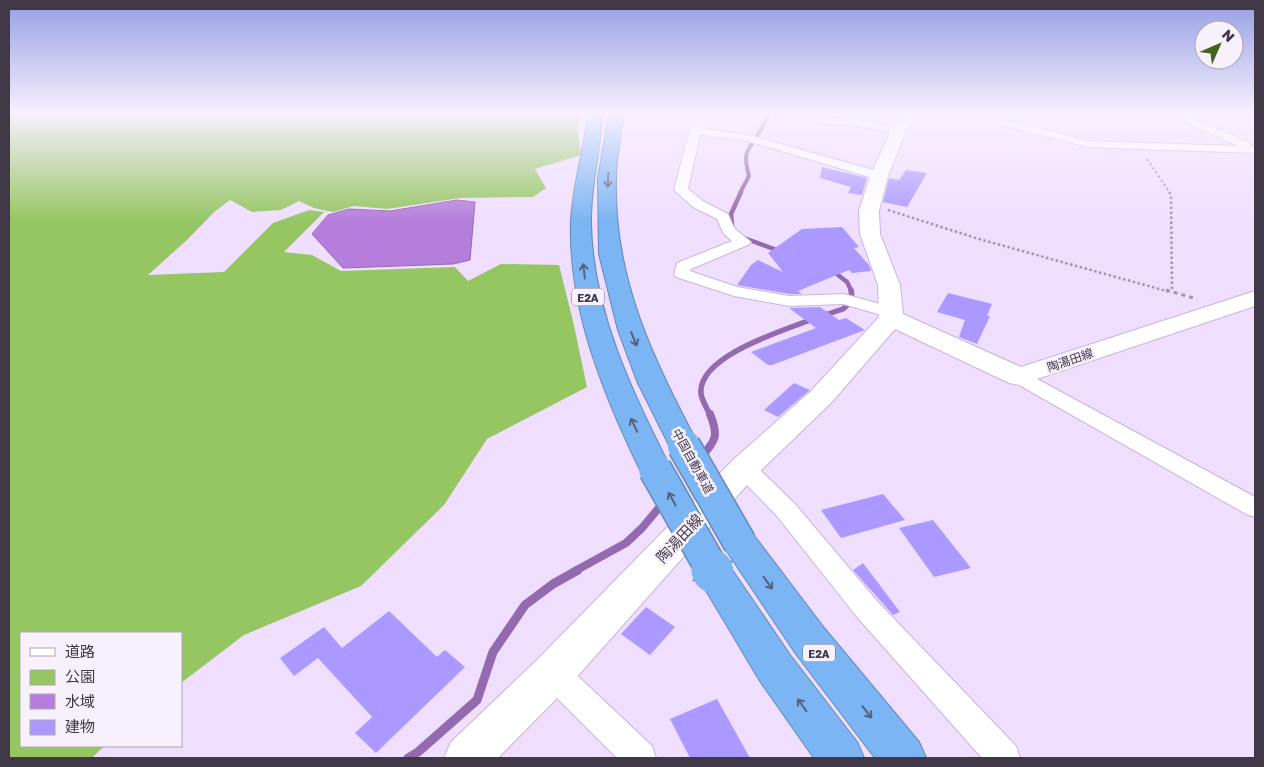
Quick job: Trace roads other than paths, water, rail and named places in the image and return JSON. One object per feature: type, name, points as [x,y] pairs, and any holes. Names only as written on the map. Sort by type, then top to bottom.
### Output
[{"type":"highway","name":"E2A","points":[[590,150],[581,222],[581,254],[586,291],[596,332],[616,386],[655,469],[713,572],[775,668],[841,758]]},
{"type":"highway","name":"中国自動車道","points":[[611,150],[607,179],[610,254],[630,330],[650,381],[684,446],[740,543],[810,640],[904,758]]},
{"type":"main road","points":[[895,150],[879,176],[870,205],[870,234],[889,285],[891,315],[1019,377]]},
{"type":"main road","name":"陶湯田線","points":[[1019,377],[1255,298]]},
{"type":"main road","name":"陶湯田線","points":[[466,758],[553,673],[744,468],[821,397],[876,337],[891,315]]},
{"type":"street","points":[[691,150],[680,190],[698,204],[723,217],[728,230],[743,242],[683,266],[682,274],[734,291],[789,301],[851,301],[891,315]]},
{"type":"street","points":[[791,150],[879,176]]},
{"type":"street","points":[[1019,377],[1255,508]]},
{"type":"street","points":[[744,468],[786,510],[867,609],[1004,758]]},
{"type":"street","points":[[553,673],[640,758]]},
{"type":"water","points":[[457,200],[475,202],[470,260],[453,264],[343,268],[312,234],[328,215],[349,209],[390,211]]},
{"type":"waterway","points":[[740,193],[749,176],[746,161],[748,150]]},
{"type":"waterway","points":[[732,225],[731,214],[741,192]]},
{"type":"waterway","points":[[744,238],[782,252]]},
{"type":"waterway","points":[[833,271],[847,282],[851,290]]},
{"type":"waterway","points":[[822,316],[843,309],[850,303],[852,298],[851,290]]},
{"type":"waterway","points":[[710,416],[701,394],[704,380],[713,368],[727,356],[745,346],[813,319]]},
{"type":"waterway","points":[[701,457],[713,442],[715,433],[710,414]]},
{"type":"waterway","points":[[575,571],[626,543],[642,528],[663,503]]},
{"type":"waterway","points":[[408,758],[418,752],[477,700],[493,652],[525,605],[553,584],[578,570]]}]
